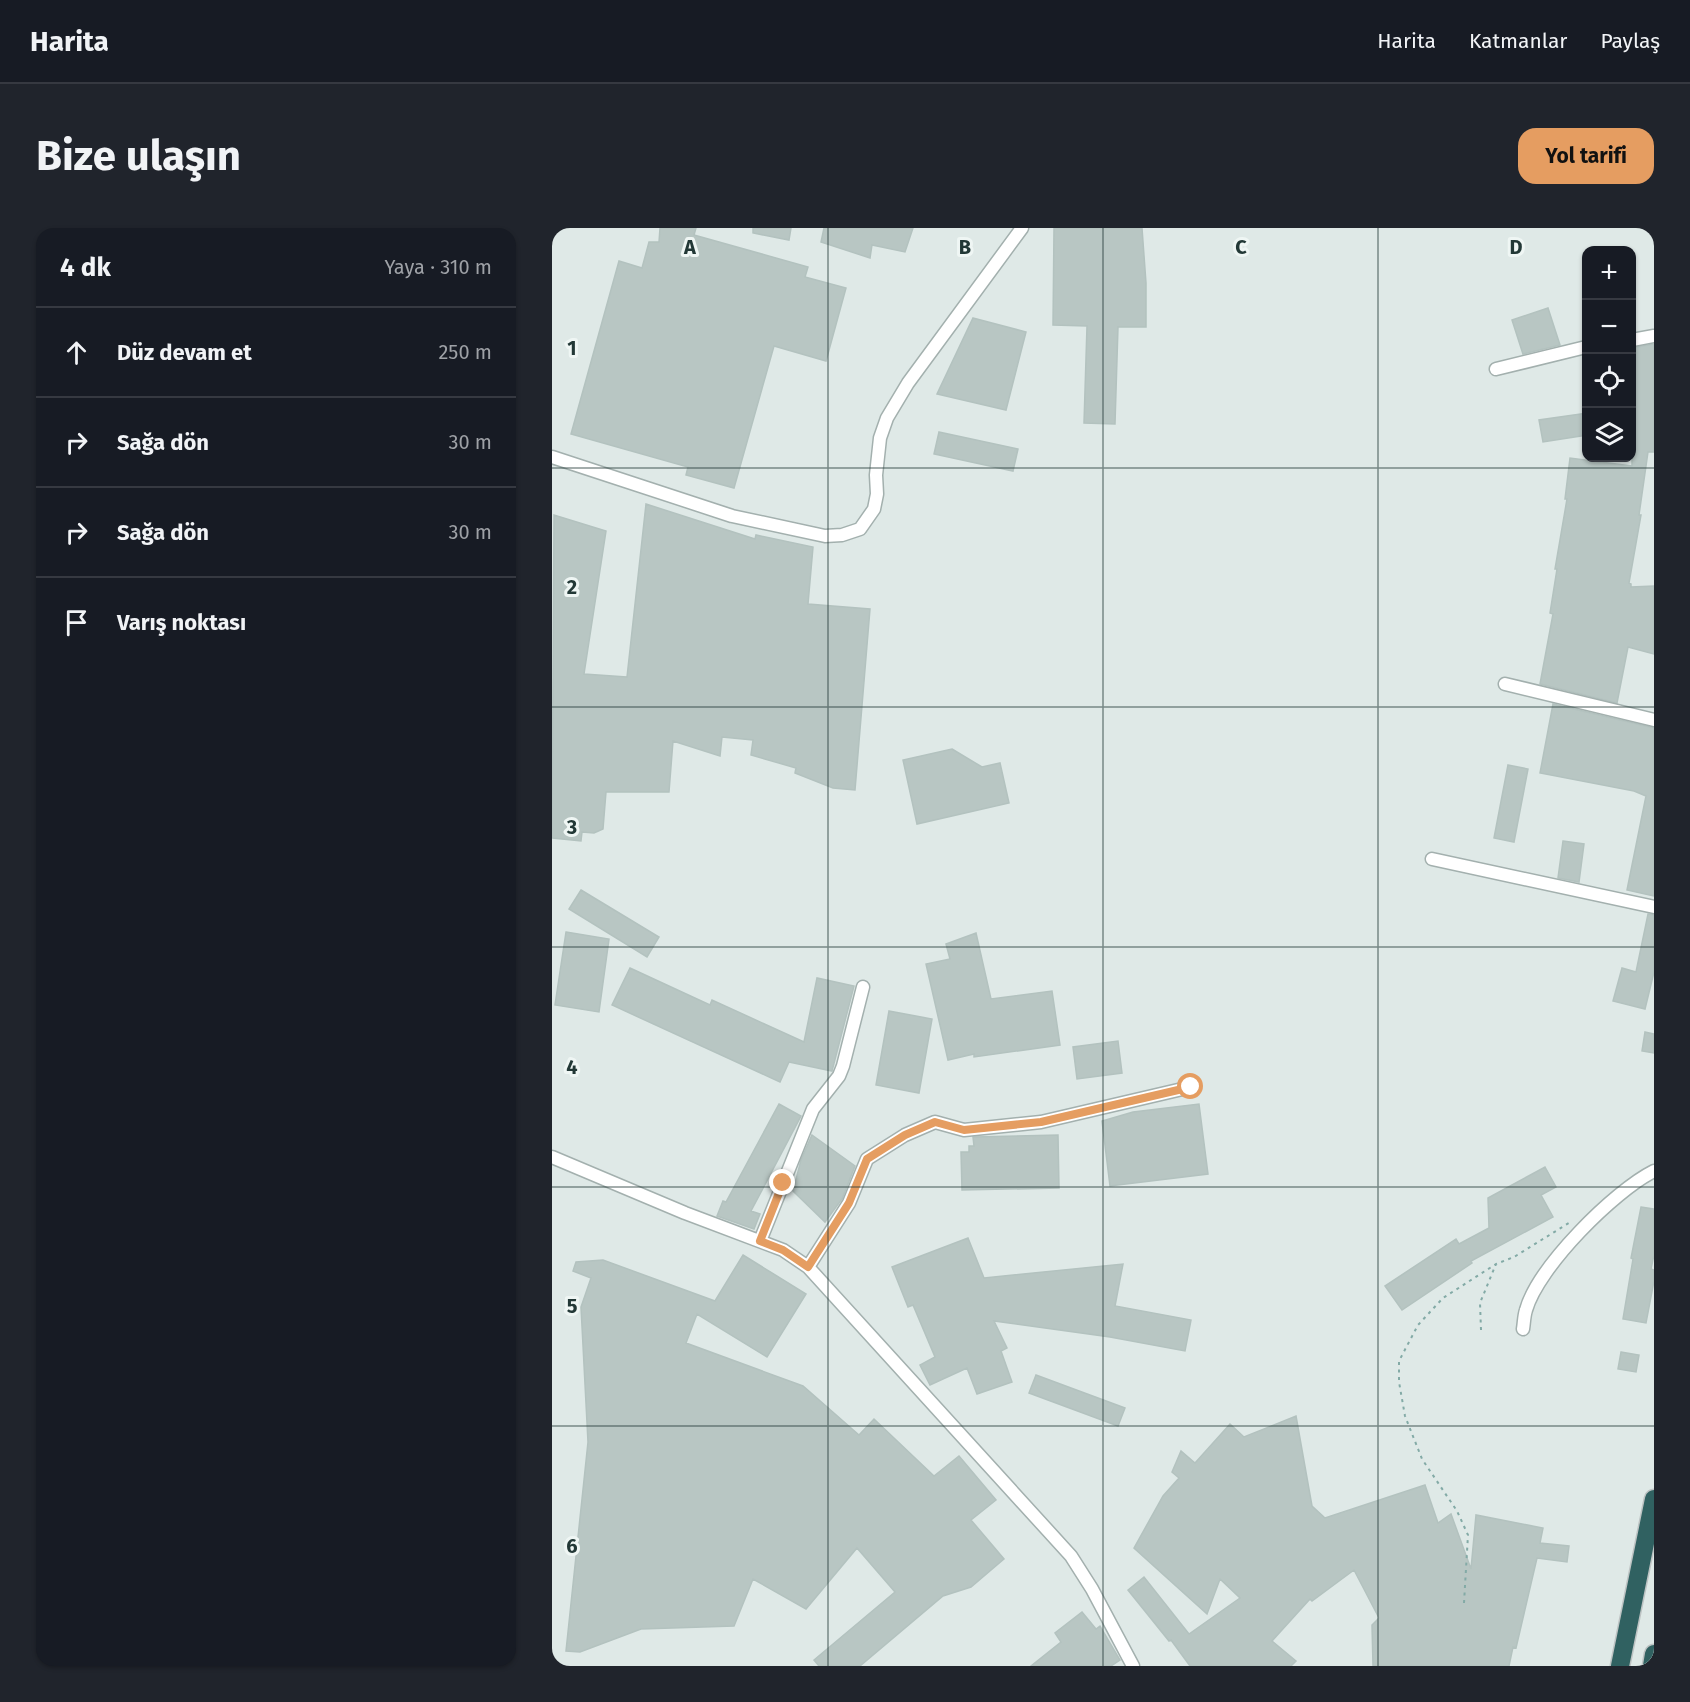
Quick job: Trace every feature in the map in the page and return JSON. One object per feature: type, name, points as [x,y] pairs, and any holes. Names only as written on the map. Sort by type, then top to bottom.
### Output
[{"type":"highway","points":[[1620,1666],[1654,1499]]},
{"type":"highway","points":[[1652,1666],[1654,1654]]},
{"type":"street","points":[[552,457],[732,516],[825,536],[842,535],[860,528],[874,509],[878,494],[876,475],[880,438],[886,418],[908,383],[1022,228]]},
{"type":"street","points":[[1636,339],[1654,336]]},
{"type":"street","points":[[1496,369],[1582,348]]},
{"type":"street","points":[[1505,684],[1654,720]]},
{"type":"street","points":[[1432,860],[1654,907]]},
{"type":"street","points":[[760,1241],[813,1109],[843,1066],[863,987]]},
{"type":"street","points":[[808,1267],[849,1203],[867,1159],[905,1135],[935,1122],[964,1130],[1041,1122],[1191,1087]]},
{"type":"street","points":[[552,1157],[675,1209],[783,1250],[808,1267],[1071,1556],[1092,1589],[1133,1666]]},
{"type":"street","points":[[1523,1329],[1526,1310],[1543,1276],[1566,1246],[1620,1193],[1654,1171]]},
{"type":"path","points":[[1464,1603],[1468,1535],[1457,1511],[1422,1459],[1406,1416],[1399,1382],[1400,1361],[1418,1325],[1443,1299],[1496,1264],[1514,1257],[1577,1217]]},
{"type":"path","points":[[1481,1330],[1480,1303],[1496,1264]]},
{"type":"building","points":[[660,228],[696,228],[694,235],[808,267],[805,277],[846,288],[826,361],[774,346],[734,488],[686,475],[688,467],[571,434],[619,261],[642,268],[649,242],[659,242]]},
{"type":"building","points":[[753,228],[791,228],[789,240],[753,233]]},
{"type":"building","points":[[824,228],[913,228],[905,252],[872,245],[870,258],[821,242]]},
{"type":"building","points":[[1054,228],[1142,228],[1146,327],[1118,327],[1115,424],[1084,423],[1087,326],[1053,325]]},
{"type":"building","points":[[1548,308],[1560,345],[1523,354],[1512,320]]},
{"type":"building","points":[[973,318],[1026,332],[1006,410],[937,394]]},
{"type":"building","points":[[1654,344],[1654,452],[1648,452],[1639,515],[1641,515],[1629,583],[1631,587],[1654,586],[1654,654],[1628,647],[1617,703],[1540,684],[1553,614],[1550,613],[1567,499],[1565,499],[1570,458],[1582,460],[1582,462],[1632,466],[1632,462],[1636,462],[1636,347]]},
{"type":"building","points":[[1582,414],[1582,436],[1543,442],[1539,420]]},
{"type":"building","points":[[939,432],[1018,449],[1013,471],[934,454]]},
{"type":"building","points":[[646,504],[755,539],[756,535],[813,547],[808,604],[870,609],[855,790],[833,788],[795,773],[796,768],[751,755],[753,740],[722,737],[720,756],[673,741],[669,792],[606,792],[603,829],[594,833],[582,832],[581,841],[552,838],[554,515],[606,531],[584,674],[627,677]]},
{"type":"building","points":[[1553,704],[1654,728],[1654,896],[1627,890],[1646,796],[1634,791],[1540,773]]},
{"type":"building","points":[[952,749],[982,767],[1000,763],[1009,803],[917,824],[903,760]]},
{"type":"building","points":[[1508,765],[1528,769],[1514,842],[1494,838]]},
{"type":"building","points":[[1563,841],[1584,844],[1579,882],[1558,878]]},
{"type":"building","points":[[581,890],[659,937],[647,957],[569,909]]},
{"type":"building","points":[[1648,914],[1654,915],[1654,972],[1645,1009],[1613,1001],[1622,968],[1636,972]]},
{"type":"building","points":[[566,932],[609,939],[599,1012],[555,1005]]},
{"type":"building","points":[[976,933],[991,999],[1052,991],[1060,1045],[974,1057],[974,1054],[948,1060],[926,964],[950,959],[946,944]]},
{"type":"building","points":[[630,968],[710,1005],[712,1000],[804,1042],[817,978],[854,986],[832,1071],[789,1062],[780,1082],[612,1005]]},
{"type":"building","points":[[889,1011],[932,1019],[919,1093],[876,1085]]},
{"type":"building","points":[[1645,1032],[1654,1034],[1654,1053],[1642,1051]]},
{"type":"building","points":[[1118,1041],[1122,1073],[1077,1079],[1073,1047]]},
{"type":"building","points":[[779,1104],[801,1116],[751,1211],[760,1214],[754,1229],[717,1216],[723,1201],[726,1202]]},
{"type":"building","points":[[1199,1104],[1208,1174],[1110,1186],[1102,1121],[1133,1112]]},
{"type":"building","points":[[812,1135],[855,1166],[842,1199],[825,1222],[793,1191],[801,1160]]},
{"type":"building","points":[[1058,1135],[1059,1188],[962,1190],[961,1152],[969,1152],[969,1146],[974,1146],[973,1137]]},
{"type":"building","points":[[1545,1167],[1556,1187],[1541,1195],[1553,1217],[1471,1261],[1472,1263],[1402,1310],[1385,1286],[1456,1239],[1459,1244],[1489,1228],[1488,1198]]},
{"type":"building","points":[[1641,1207],[1654,1209],[1654,1255],[1651,1269],[1654,1270],[1654,1281],[1646,1323],[1623,1319]]},
{"type":"building","points":[[968,1238],[984,1278],[1123,1264],[1115,1306],[1191,1320],[1185,1351],[1110,1337],[994,1321],[1007,1348],[1001,1351],[1012,1382],[977,1394],[967,1368],[930,1385],[920,1365],[935,1357],[913,1305],[908,1307],[892,1267]]},
{"type":"building","points":[[743,1255],[806,1294],[767,1357],[697,1314],[686,1343],[803,1386],[859,1435],[874,1419],[934,1476],[959,1456],[996,1500],[971,1520],[1004,1559],[971,1587],[943,1596],[860,1666],[819,1666],[814,1660],[895,1592],[857,1548],[806,1609],[753,1579],[734,1626],[641,1629],[580,1652],[566,1651],[588,1442],[581,1307],[591,1278],[573,1271],[576,1262],[603,1260],[715,1301]]},
{"type":"building","points":[[1621,1352],[1639,1355],[1636,1372],[1618,1369]]},
{"type":"building","points":[[1036,1375],[1125,1408],[1118,1426],[1029,1393]]},
{"type":"building","points":[[1296,1416],[1312,1506],[1325,1518],[1425,1485],[1438,1523],[1451,1514],[1471,1569],[1476,1515],[1543,1528],[1540,1543],[1569,1546],[1567,1562],[1537,1558],[1516,1648],[1513,1647],[1509,1666],[1373,1666],[1372,1625],[1379,1618],[1354,1570],[1312,1601],[1310,1599],[1272,1641],[1296,1661],[1291,1666],[1190,1666],[1128,1590],[1144,1577],[1189,1634],[1240,1598],[1220,1579],[1207,1614],[1134,1548],[1163,1496],[1179,1478],[1172,1472],[1181,1451],[1195,1463],[1230,1424],[1244,1437]]},
{"type":"building","points":[[1082,1612],[1096,1629],[1100,1626],[1120,1660],[1111,1666],[1031,1666],[1061,1642],[1055,1633]]},
{"type":"route","points":[[783,1183],[760,1241],[783,1250],[808,1267],[849,1203],[867,1159],[905,1135],[935,1122],[964,1130],[1041,1122],[1191,1087]]}]
